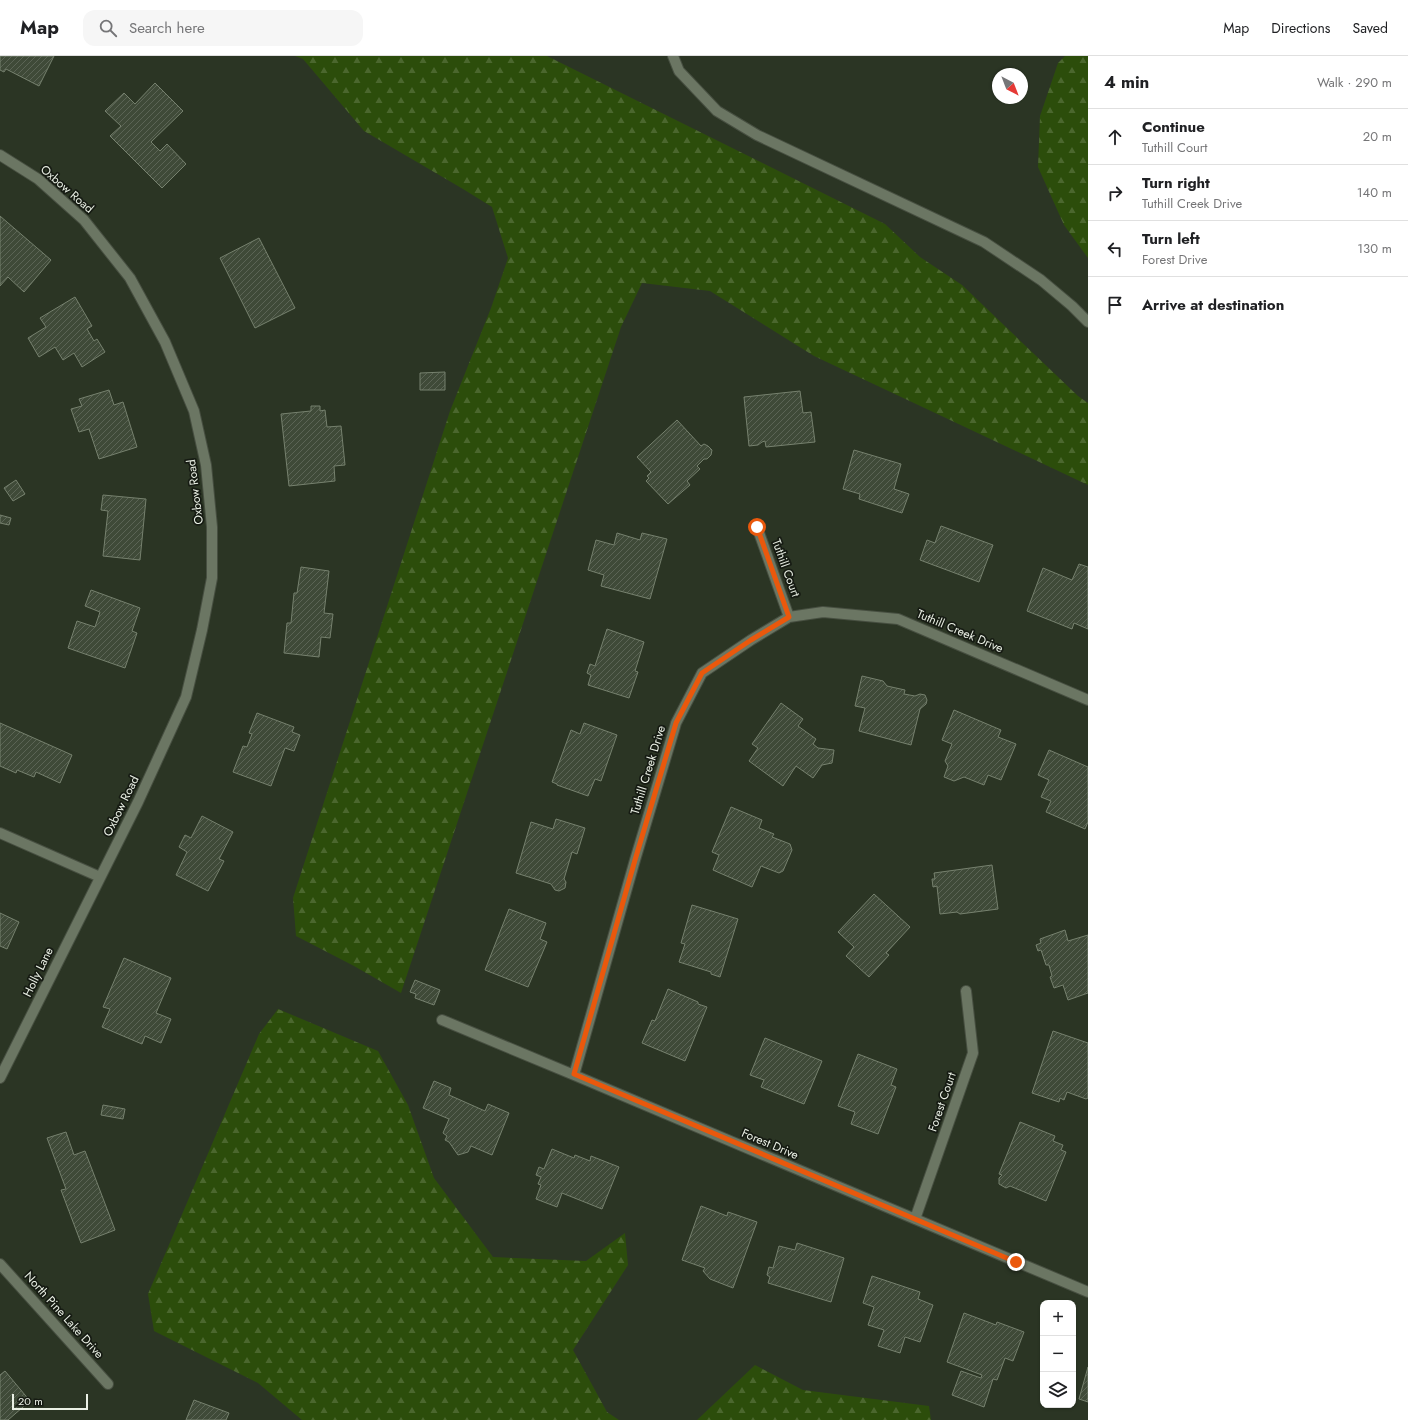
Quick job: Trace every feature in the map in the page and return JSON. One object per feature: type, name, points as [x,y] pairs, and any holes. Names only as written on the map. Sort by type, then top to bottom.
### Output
[{"type":"street","points":[[673,56],[679,71],[717,111],[757,135],[984,242],[1041,280],[1072,306],[1088,322]]},
{"type":"street","name":"Oxbow Road","points":[[0,155],[38,179],[84,220],[130,278],[165,342],[194,411],[206,465],[212,528],[212,578],[202,630],[186,697],[138,802],[100,877]]},
{"type":"street","name":"Tuthill Court","points":[[757,527],[789,617]]},
{"type":"street","name":"Tuthill Creek Drive","points":[[574,1074],[676,723],[702,673],[751,640],[789,617],[823,612],[898,619],[1088,700]]},
{"type":"street","points":[[0,833],[100,877]]},
{"type":"street","name":"Holly Lane","points":[[0,1078],[100,877]]},
{"type":"street","name":"Forest Court","points":[[915,1219],[973,1053],[966,991]]},
{"type":"street","name":"Forest Drive","points":[[442,1020],[574,1074],[1088,1292]]},
{"type":"street","name":"North Pine Lake Drive","points":[[0,1264],[108,1384]]},
{"type":"green space","points":[[295,56],[547,56],[885,224],[920,257],[962,285],[1078,396],[1088,403],[1088,485],[814,356],[710,291],[642,283],[621,327],[401,993],[354,966],[296,936],[293,898],[450,411],[491,308],[508,258],[492,207],[364,131],[303,59]]},
{"type":"green space","points":[[1065,56],[1088,56],[1088,258],[1064,225],[1038,167],[1040,116],[1058,63]]},
{"type":"green space","points":[[278,1009],[378,1051],[408,1105],[434,1178],[493,1257],[586,1261],[625,1233],[628,1265],[573,1350],[607,1412],[619,1420],[302,1420],[258,1383],[154,1331],[148,1294],[259,1034]]},
{"type":"green space","points":[[755,1365],[803,1390],[929,1406],[931,1420],[697,1420]]},
{"type":"building","points":[[0,56],[54,56],[39,86],[6,69],[4,72],[0,70]]},
{"type":"building","points":[[155,83],[183,111],[151,142],[160,151],[167,144],[186,164],[162,188],[110,136],[121,126],[105,111],[124,93],[135,104]]},
{"type":"building","points":[[0,216],[51,260],[24,292],[8,277],[0,286]]},
{"type":"building","points":[[259,238],[295,308],[255,328],[220,258]]},
{"type":"building","points":[[75,297],[92,326],[87,329],[94,341],[97,339],[105,352],[82,367],[74,353],[63,360],[55,347],[39,357],[28,338],[46,327],[40,318]]},
{"type":"building","points":[[445,372],[445,390],[420,390],[420,373]]},
{"type":"building","points":[[109,390],[114,405],[123,402],[137,447],[99,459],[89,429],[79,432],[71,409],[82,406],[79,399]]},
{"type":"building","points":[[800,391],[803,413],[811,412],[815,442],[766,447],[765,441],[758,445],[749,446],[744,397]]},
{"type":"building","points":[[311,406],[320,406],[320,411],[325,410],[327,427],[341,426],[345,465],[334,466],[335,481],[289,486],[281,414],[311,411]]},
{"type":"building","points":[[677,420],[701,446],[704,444],[712,450],[711,455],[697,466],[700,469],[687,481],[690,485],[668,504],[646,481],[649,478],[647,476],[651,472],[637,457]]},
{"type":"building","points":[[854,450],[901,464],[894,489],[909,494],[902,513],[859,499],[860,494],[843,489]]},
{"type":"building","points":[[16,480],[25,494],[13,501],[4,488]]},
{"type":"building","points":[[103,495],[146,499],[140,560],[103,556],[108,511],[101,510]]},
{"type":"building","points":[[0,515],[11,518],[9,525],[0,523]]},
{"type":"building","points":[[941,526],[993,545],[979,582],[920,560],[927,540],[935,543]]},
{"type":"building","points":[[617,533],[640,540],[642,533],[667,539],[650,599],[601,586],[604,575],[588,570],[596,540],[614,545]]},
{"type":"building","points":[[1079,564],[1088,567],[1088,629],[1074,623],[1072,629],[1027,611],[1043,568],[1072,580]]},
{"type":"building","points":[[301,567],[329,571],[324,613],[333,614],[330,638],[321,637],[319,657],[284,653],[287,623],[291,623],[294,593],[297,593]]},
{"type":"building","points":[[91,590],[140,608],[132,631],[137,633],[125,668],[68,648],[77,621],[95,627],[100,612],[85,606]]},
{"type":"building","points":[[607,629],[644,642],[635,671],[638,672],[629,698],[588,685],[591,675],[587,673],[590,664],[595,666]]},
{"type":"building","points":[[862,676],[883,681],[887,686],[905,690],[904,694],[915,696],[920,694],[925,695],[927,700],[926,704],[920,709],[911,745],[859,731],[865,708],[855,706]]},
{"type":"building","points":[[781,703],[803,719],[798,726],[816,739],[813,744],[818,748],[834,750],[832,763],[822,765],[813,778],[796,766],[783,786],[749,761],[758,748],[752,744]]},
{"type":"building","points":[[954,710],[1001,730],[998,737],[1016,744],[1001,780],[988,775],[984,785],[964,777],[954,781],[944,777],[948,766],[945,761],[952,744],[942,740]]},
{"type":"building","points":[[257,713],[294,727],[292,732],[300,735],[294,751],[285,748],[271,786],[233,772],[243,746],[247,747],[252,734],[249,733]]},
{"type":"building","points":[[0,723],[72,755],[60,783],[36,772],[34,777],[17,770],[16,773],[0,766]]},
{"type":"building","points":[[584,723],[617,735],[601,781],[595,779],[588,796],[552,782],[571,730],[580,734]]},
{"type":"building","points":[[1049,750],[1088,767],[1088,822],[1085,829],[1046,812],[1051,801],[1041,797],[1049,780],[1038,775]]},
{"type":"building","points":[[731,807],[762,820],[759,828],[774,834],[772,837],[790,844],[792,850],[783,871],[779,873],[761,866],[752,887],[713,870],[719,855],[712,852]]},
{"type":"building","points":[[202,816],[233,832],[219,859],[224,861],[208,891],[176,875],[187,852],[179,847],[185,835],[191,838]]},
{"type":"building","points":[[556,819],[585,828],[577,854],[572,852],[564,879],[566,882],[565,888],[559,891],[555,890],[551,884],[516,873],[531,822],[553,829]]},
{"type":"building","points":[[992,865],[998,909],[960,914],[957,912],[940,914],[937,886],[933,887],[932,879],[935,879],[934,873]]},
{"type":"building","points":[[874,894],[910,927],[886,953],[889,955],[869,977],[846,956],[854,947],[838,932]]},
{"type":"building","points":[[692,905],[738,919],[720,977],[711,974],[711,972],[679,962],[685,944],[681,943]]},
{"type":"building","points":[[509,909],[546,923],[540,939],[547,942],[528,987],[485,970]]},
{"type":"building","points":[[0,913],[19,922],[7,949],[0,946]]},
{"type":"building","points":[[1065,930],[1068,941],[1088,935],[1088,993],[1068,1000],[1063,985],[1054,988],[1050,977],[1052,976],[1049,965],[1046,965],[1041,950],[1038,951],[1036,945],[1041,943],[1040,939]]},
{"type":"building","points":[[124,958],[171,978],[156,1013],[171,1019],[161,1043],[145,1036],[142,1044],[102,1027],[110,1009],[103,1007]]},
{"type":"building","points":[[415,980],[440,990],[434,1005],[415,998],[416,994],[410,992]]},
{"type":"building","points":[[668,989],[707,1007],[685,1061],[642,1043],[652,1020],[655,1021]]},
{"type":"building","points":[[1053,1031],[1088,1043],[1088,1098],[1086,1099],[1067,1092],[1064,1100],[1060,1098],[1059,1102],[1032,1093]]},
{"type":"building","points":[[765,1038],[822,1061],[804,1104],[761,1087],[764,1080],[750,1075]]},
{"type":"building","points":[[858,1054],[897,1069],[891,1085],[896,1087],[878,1134],[851,1124],[855,1112],[838,1106]]},
{"type":"building","points":[[434,1081],[451,1088],[449,1095],[485,1111],[488,1104],[509,1113],[492,1155],[471,1146],[468,1152],[458,1155],[449,1142],[445,1140],[447,1136],[443,1133],[449,1119],[423,1108]]},
{"type":"building","points":[[103,1105],[125,1109],[123,1119],[101,1115]]},
{"type":"building","points":[[1020,1122],[1055,1136],[1053,1141],[1063,1145],[1061,1150],[1066,1152],[1046,1201],[1010,1186],[1006,1188],[999,1184],[999,1178],[1002,1175],[999,1174]]},
{"type":"building","points":[[66,1132],[74,1155],[85,1151],[115,1230],[81,1243],[61,1190],[66,1189],[47,1138]]},
{"type":"building","points":[[552,1149],[574,1158],[575,1155],[590,1161],[591,1156],[619,1167],[602,1209],[562,1193],[557,1207],[536,1199],[541,1185],[538,1184],[541,1177],[536,1175],[539,1167],[544,1169]]},
{"type":"building","points":[[701,1206],[727,1216],[728,1212],[757,1222],[733,1288],[710,1279],[703,1271],[705,1268],[682,1260]]},
{"type":"building","points":[[797,1243],[844,1258],[831,1302],[768,1283],[770,1277],[767,1275],[769,1267],[773,1268],[779,1246],[795,1250]]},
{"type":"building","points":[[872,1276],[920,1292],[918,1299],[933,1305],[920,1342],[905,1337],[900,1353],[878,1346],[884,1330],[868,1325],[874,1307],[863,1303]]},
{"type":"building","points":[[964,1313],[996,1325],[997,1322],[1024,1332],[1013,1361],[1005,1358],[997,1380],[993,1379],[984,1407],[952,1395],[961,1371],[981,1378],[982,1375],[947,1362]]},
{"type":"building","points":[[1088,1367],[1088,1402],[1079,1399]]},
{"type":"building","points":[[5,1371],[30,1401],[8,1420],[0,1420],[0,1375]]},
{"type":"building","points":[[194,1400],[229,1413],[226,1420],[186,1420]]},
{"type":"route","points":[[757,527],[789,617],[751,640],[702,673],[676,723],[574,1074],[1016,1262]]}]
